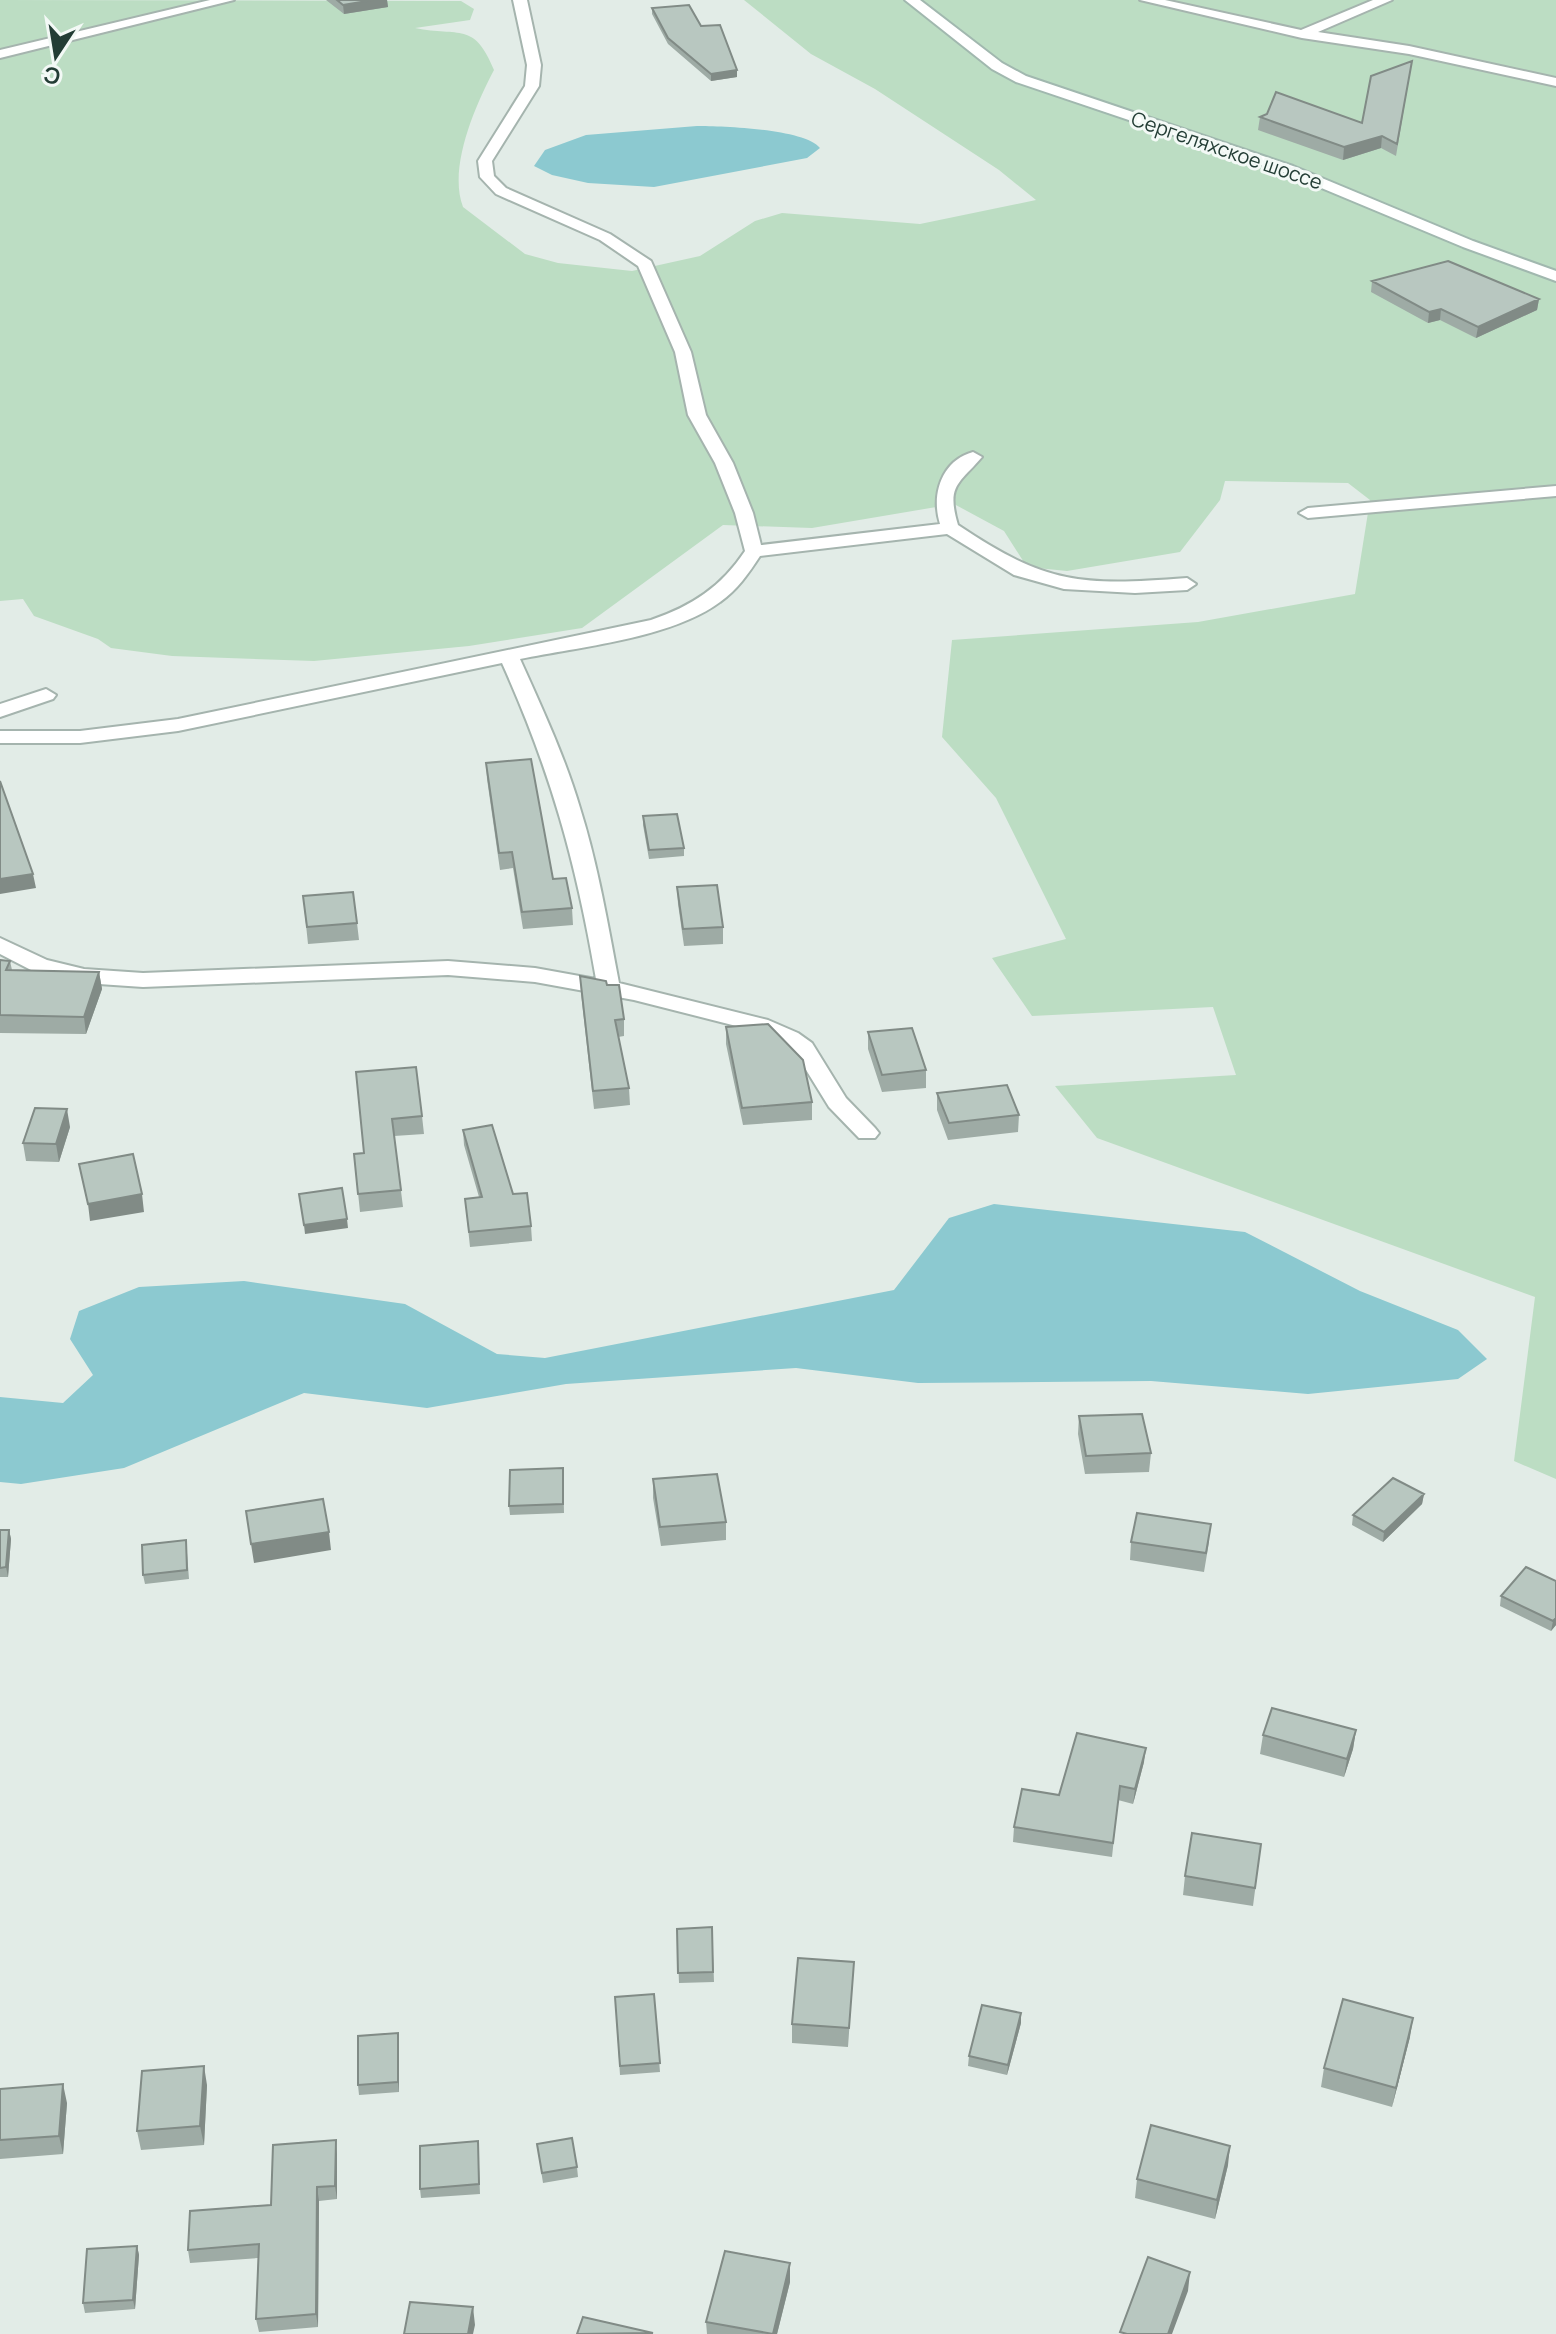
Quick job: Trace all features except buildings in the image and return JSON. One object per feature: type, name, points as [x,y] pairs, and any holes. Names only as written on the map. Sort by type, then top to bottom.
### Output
[{"type":"street","points":[[0,54],[227,0]]},
{"type":"street","points":[[0,737],[80,737],[178,725],[656,625],[696,612],[724,592],[740,573],[754,551],[744,513],[724,463],[697,415],[683,352],[645,264],[605,237],[501,191],[487,177],[485,161],[532,86],[534,65],[520,0]]},
{"type":"street","name":"Сергеляхское шоссе","points":[[912,0],[997,66],[1021,79],[1288,169],[1468,244],[1556,276]]},
{"type":"street","points":[[1147,0],[1302,34],[1409,50],[1556,82]]},
{"type":"street","points":[[1302,34],[1385,0]]},
{"type":"street","points":[[973,457],[952,471],[945,487],[943,506],[950,528],[995,558],[1046,580],[1108,589],[1187,584]]},
{"type":"street","points":[[1308,513],[1556,491]]},
{"type":"street","points":[[754,551],[950,528]]},
{"type":"street","points":[[508,655],[541,728],[569,807],[592,893],[608,987]]},
{"type":"street","points":[[0,711],[46,695]]},
{"type":"street","points":[[0,945],[39,965],[84,976],[143,980],[448,968],[535,975],[608,987],[760,1025],[790,1038],[804,1048],[837,1102],[867,1133]]},
{"type":"green space","points":[[0,0],[461,1],[474,9],[470,20],[415,28],[454,32],[472,38],[487,54],[494,70],[472,119],[461,156],[459,191],[463,207],[525,254],[558,263],[632,271],[700,256],[755,221],[782,213],[920,224],[1036,200],[999,170],[875,89],[811,54],[744,0],[1556,0],[1556,1479],[1514,1461],[1535,1297],[1097,1138],[1055,1086],[1236,1075],[1213,1007],[1032,1016],[992,958],[1066,939],[996,798],[942,737],[952,640],[1198,622],[1355,594],[1370,500],[1348,483],[1225,481],[1220,500],[1180,552],[1067,571],[1027,567],[1004,531],[954,504],[812,528],[723,525],[582,628],[469,646],[314,661],[172,656],[111,648],[98,639],[34,616],[23,599],[0,601]]},
{"type":"water","points":[[697,126],[781,133],[820,148],[807,158],[654,187],[588,183],[552,175],[534,166],[545,150],[586,135]]},
{"type":"water","points":[[994,1204],[1245,1232],[1360,1291],[1458,1330],[1487,1359],[1458,1379],[1308,1394],[1151,1381],[918,1383],[796,1368],[566,1384],[427,1408],[304,1393],[124,1468],[21,1484],[0,1482],[0,1397],[63,1403],[93,1375],[70,1339],[79,1311],[139,1287],[244,1281],[405,1304],[497,1354],[545,1358],[894,1290],[949,1218]]}]
